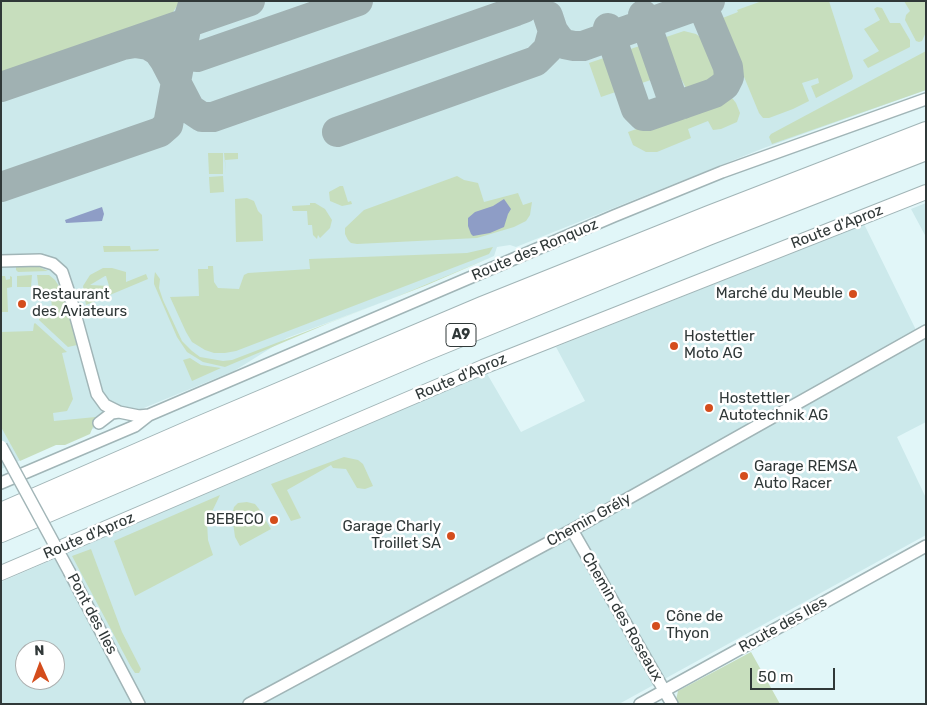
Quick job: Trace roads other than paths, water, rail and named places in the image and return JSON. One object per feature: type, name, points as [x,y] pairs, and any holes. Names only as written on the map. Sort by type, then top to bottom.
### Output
[{"type":"highway","name":"A9","points":[[1,513],[508,296],[926,132]]},
{"type":"highway","name":"A9","points":[[1,532],[422,352],[708,235],[926,150]]},
{"type":"street","name":"Route des Ronquoz","points":[[1,483],[135,426],[149,415],[623,212],[731,169],[926,99]]},
{"type":"street","name":"Route d'Aproz","points":[[1,574],[481,373],[926,192]]},
{"type":"street","points":[[1,261],[40,260],[53,264],[62,272],[100,399],[101,414],[99,423]]},
{"type":"street","name":"Chemin Grély","points":[[249,704],[572,530],[926,331]]},
{"type":"street","points":[[100,399],[105,405],[119,412]]},
{"type":"street","name":"Route des Ronquoz","points":[[75,451],[89,441],[99,423],[108,415],[119,412],[132,416],[149,415]]},
{"type":"street","name":"Route des Ronquoz","points":[[100,440],[112,429],[119,412]]},
{"type":"street","name":"Pont des Iles","points":[[1,446],[139,704]]},
{"type":"street","name":"Chemin des Roseaux","points":[[572,530],[672,704]]},
{"type":"street","name":"Route des Iles","points":[[640,704],[926,546]]},
{"type":"water","points":[[504,199],[511,209],[504,227],[490,233],[473,236],[468,226],[468,218],[475,212],[493,206]]},
{"type":"water","points":[[102,207],[104,214],[102,221],[66,223],[65,220]]},
{"type":"place","name":"Marché du Meuble","points":[[853,294]]},
{"type":"place","name":"Restaurant des Aviateurs","points":[[22,304]]},
{"type":"place","name":"Hostettler Moto AG","points":[[674,346]]},
{"type":"place","name":"Hostettler Autotechnik AG","points":[[709,408]]},
{"type":"place","name":"Garage REMSA Auto Racer","points":[[744,476]]},
{"type":"place","name":"BEBECO","points":[[274,520]]},
{"type":"place","name":"Garage Charly Troillet SA","points":[[451,536]]},
{"type":"place","name":"Cône de Thyon","points":[[656,626]]}]
